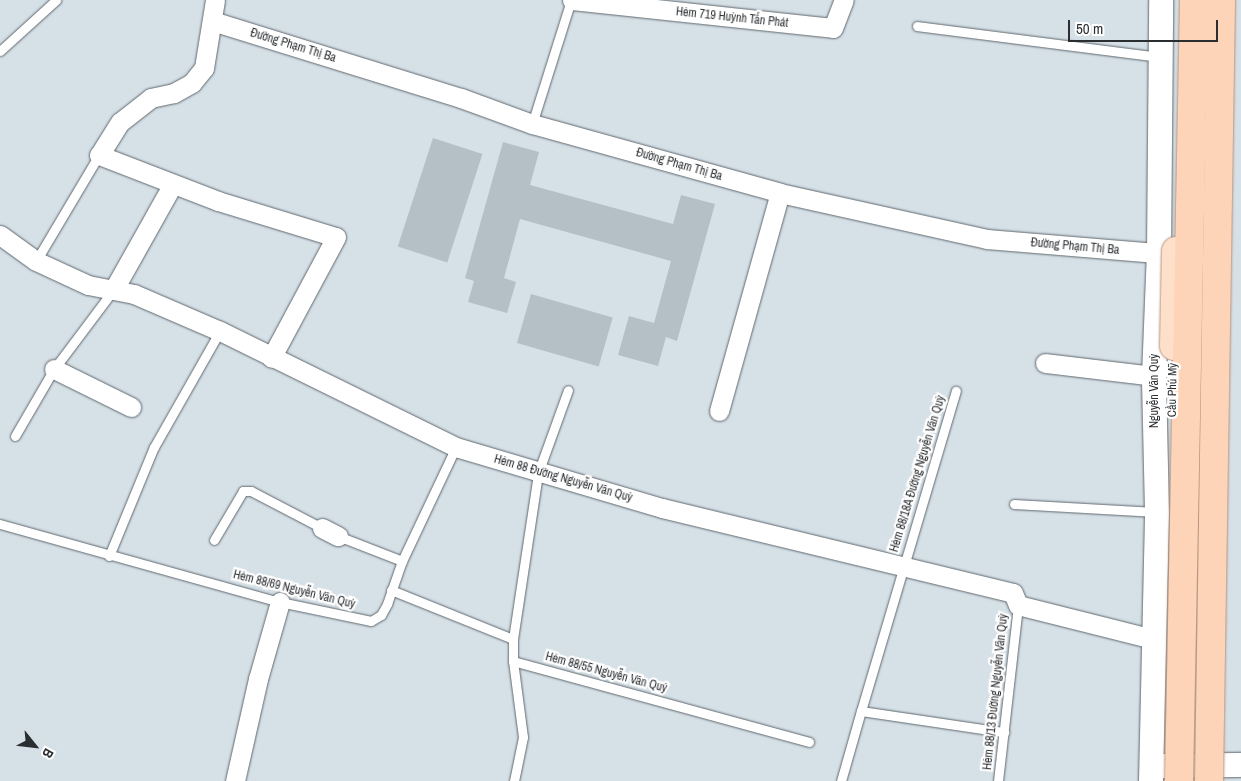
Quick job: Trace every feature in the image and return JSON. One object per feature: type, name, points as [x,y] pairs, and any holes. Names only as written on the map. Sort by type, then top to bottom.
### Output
[{"type":"highway","name":"Cầu Phú Mỹ","points":[[1179,781],[1194,0]]},
{"type":"highway","points":[[1209,781],[1221,0]]},
{"type":"main road","name":"Cầu Phú Mỹ","points":[[1157,776],[1182,119],[1183,0]]},
{"type":"main road","points":[[1219,781],[1230,143],[1229,0]]},
{"type":"street","points":[[216,0],[204,68],[192,83],[174,93],[151,98],[120,122],[100,156],[173,184],[336,238],[271,358]]},
{"type":"street","name":"Hẻm 719 Huỳnh Tấn Phát","points":[[572,0],[833,28],[844,0]]},
{"type":"street","name":"Nguyễn Văn Quỳ","points":[[1157,776],[1153,639],[1157,512],[1154,376],[1159,253],[1161,0]]},
{"type":"street","name":"Đường Phạm Thị Ba","points":[[212,21],[461,98],[532,124],[780,193],[986,239],[1159,253]]},
{"type":"street","points":[[114,289],[173,184]]},
{"type":"street","points":[[719,411],[780,193]]},
{"type":"street","name":"Hẻm 88 Đường Nguyễn Văn Quỳ","points":[[0,235],[36,261],[88,285],[134,294],[220,332],[456,447],[538,473],[662,508],[904,565],[1013,593],[1018,605],[1153,639]]},
{"type":"street","points":[[1045,363],[1154,376]]},
{"type":"street","points":[[54,370],[131,407]]},
{"type":"street","points":[[235,781],[258,679],[280,602]]},
{"type":"street","points":[[1157,776],[1241,765]]},
{"type":"lane","points":[[0,51],[56,0]]},
{"type":"lane","points":[[532,124],[572,0]]},
{"type":"lane","points":[[917,26],[1162,58]]},
{"type":"lane","points":[[36,261],[100,156]]},
{"type":"lane","points":[[16,436],[54,370],[114,289]]},
{"type":"lane","points":[[109,556],[154,447],[220,332]]},
{"type":"lane","points":[[514,781],[522,737],[513,661],[514,640],[538,473],[568,390]]},
{"type":"lane","name":"Hẻm 88/18A Đường Nguyễn Văn Quỳ","points":[[841,781],[956,391]]},
{"type":"lane","name":"Hẻm 88/69 Nguyễn Văn Quỳ","points":[[0,524],[109,556],[280,602],[371,620],[381,615],[402,561],[456,447]]},
{"type":"lane","points":[[214,540],[244,490],[256,493],[330,532],[402,561]]},
{"type":"lane","points":[[1014,504],[1157,512]]},
{"type":"lane","points":[[391,590],[514,640]]},
{"type":"lane","name":"Hẻm 88/13 Đường Nguyễn Văn Quỳ","points":[[998,781],[1018,605]]},
{"type":"lane","name":"Hẻm 88/55 Nguyễn Văn Quý","points":[[513,661],[809,742]]},
{"type":"lane","points":[[861,711],[1004,732]]},
{"type":"building","points":[[433,138],[482,154],[447,262],[398,246]]},
{"type":"building","points":[[503,142],[539,152],[530,185],[673,224],[681,195],[715,204],[677,341],[666,337],[658,366],[618,355],[629,316],[654,323],[671,261],[520,219],[504,278],[516,282],[507,313],[468,302],[474,281],[465,278]]},
{"type":"building","points":[[531,294],[613,317],[599,366],[517,343]]}]
